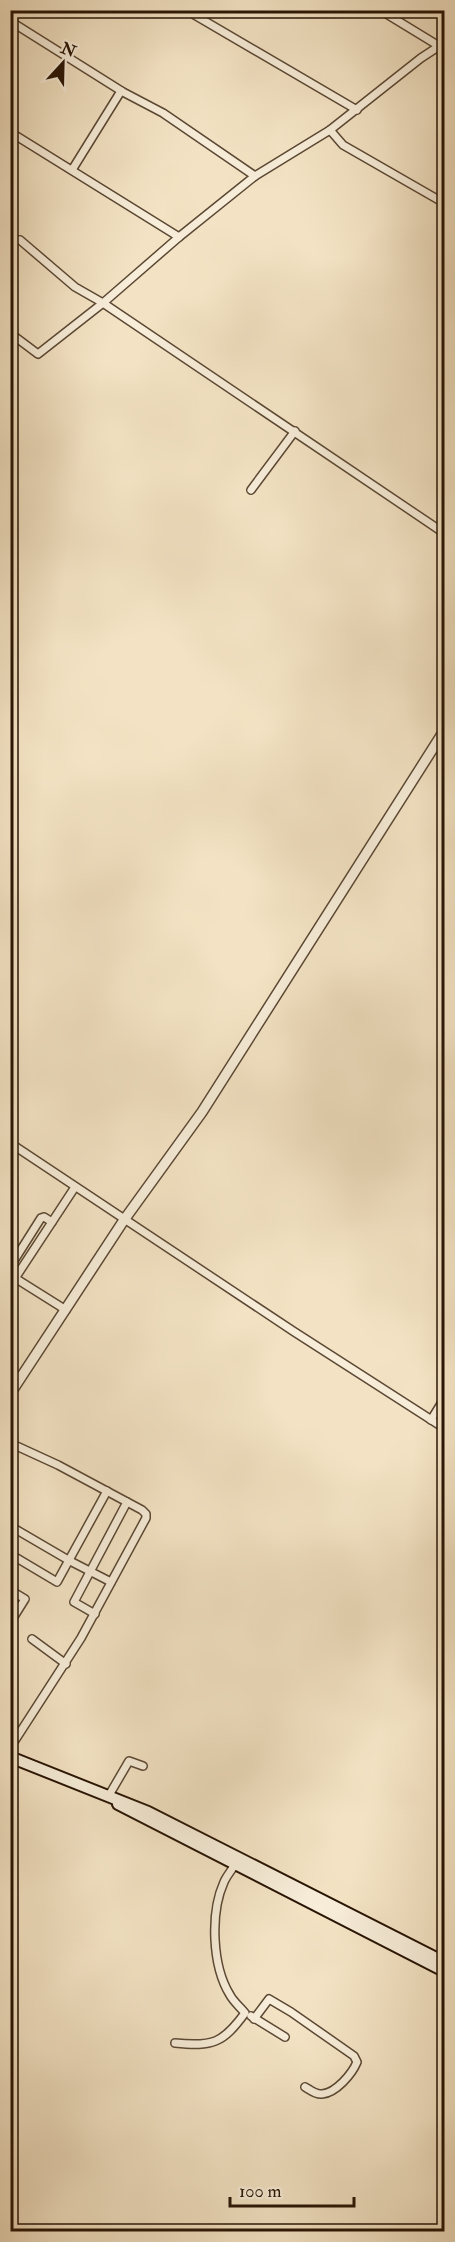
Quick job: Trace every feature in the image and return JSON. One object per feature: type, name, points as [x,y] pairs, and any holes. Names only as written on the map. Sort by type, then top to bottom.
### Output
[{"type":"main road","points":[[10,1757],[148,1812],[237,1862],[444,1971]]},
{"type":"main road","points":[[237,1862],[444,1962]]},
{"type":"street","points":[[186,10],[357,110]]},
{"type":"street","points":[[10,333],[38,354],[255,176],[330,130],[442,44],[380,10]]},
{"type":"street","points":[[10,21],[121,91],[164,113],[255,176]]},
{"type":"street","points":[[72,170],[121,91]]},
{"type":"street","points":[[330,130],[344,145],[444,203]]},
{"type":"street","points":[[10,132],[179,237]]},
{"type":"street","points":[[20,240],[75,287],[103,303],[444,533]]},
{"type":"street","points":[[251,490],[295,431]]},
{"type":"street","points":[[12,1389],[124,1220],[202,1112],[444,730]]},
{"type":"street","points":[[10,1143],[444,1428]]},
{"type":"street","points":[[10,1286],[75,1187]]},
{"type":"street","points":[[10,1267],[41,1218],[44,1217],[52,1222]]},
{"type":"street","points":[[15,1278],[66,1310]]},
{"type":"street","points":[[431,1420],[444,1399]]},
{"type":"street","points":[[10,1443],[107,1491],[146,1514],[146,1518],[95,1614],[66,1664],[10,1748]]},
{"type":"street","points":[[10,1554],[57,1582],[107,1491]]},
{"type":"street","points":[[95,1614],[74,1602],[127,1502]]},
{"type":"street","points":[[10,1526],[111,1582]]},
{"type":"street","points":[[10,1590],[25,1599],[10,1623]]},
{"type":"street","points":[[32,1639],[66,1664]]},
{"type":"street","points":[[108,1797],[129,1761],[143,1767]]},
{"type":"street","points":[[237,1862],[220,1894],[214,1935],[217,1959],[230,1996],[245,2013],[285,2037]]},
{"type":"street","points":[[254,2019],[268,1999],[291,2012],[354,2056],[357,2062],[350,2075],[333,2089],[319,2094],[304,2087]]},
{"type":"street","points":[[175,2043],[195,2045],[226,2037],[245,2013]]}]
